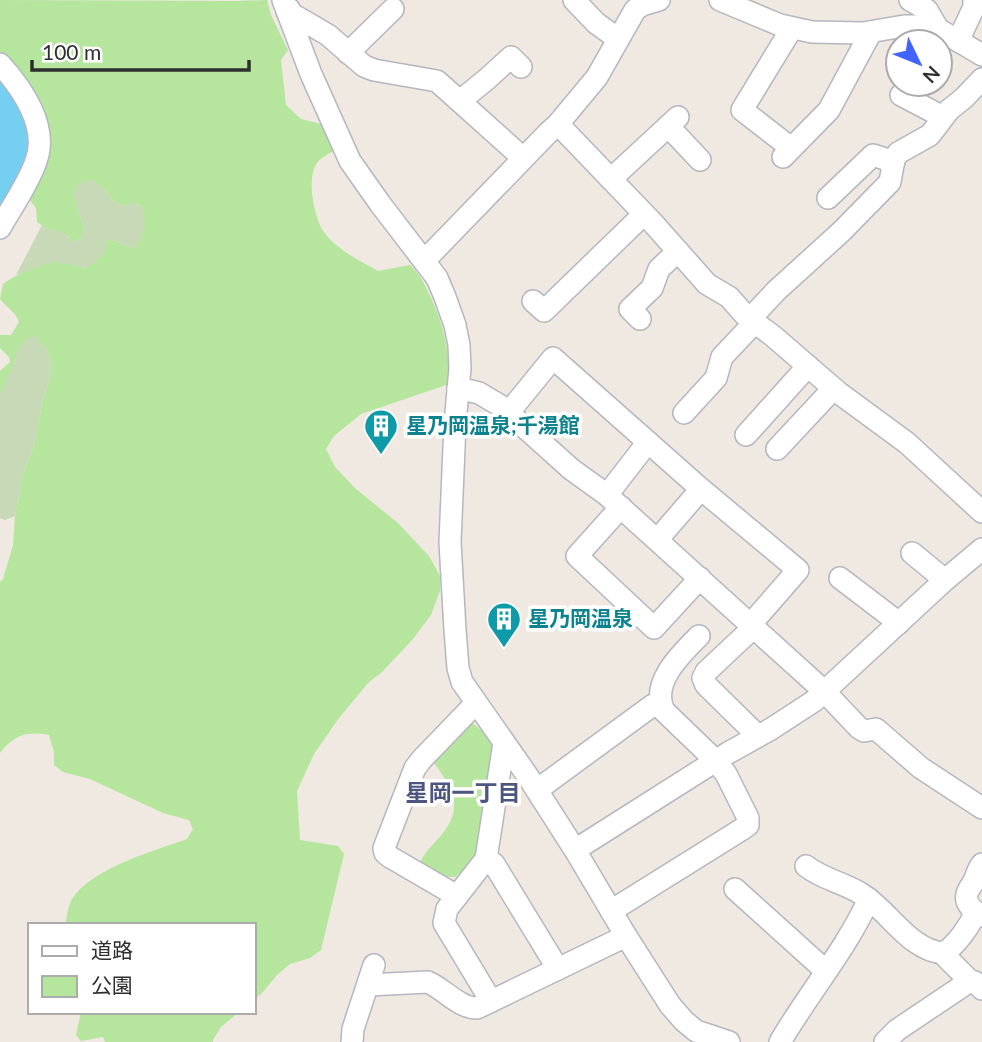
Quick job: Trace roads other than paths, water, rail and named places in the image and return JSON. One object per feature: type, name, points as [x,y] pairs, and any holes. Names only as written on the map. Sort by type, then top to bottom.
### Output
[{"type":"street","points":[[424,261],[558,124],[597,77],[635,10],[659,0]]},
{"type":"street","points":[[720,0],[779,25],[812,32],[884,30]]},
{"type":"street","points":[[910,0],[927,10],[937,28]]},
{"type":"street","points":[[958,41],[974,7],[974,0]]},
{"type":"street","points":[[289,4],[364,66],[437,81],[523,158]]},
{"type":"street","points":[[289,4],[311,74],[351,161],[437,278],[455,326],[460,368],[450,542],[458,668],[462,682],[537,790],[670,1005],[694,1036],[729,1042]]},
{"type":"street","points":[[572,4],[618,39]]},
{"type":"street","points":[[348,53],[393,9]]},
{"type":"street","points":[[792,28],[743,110],[787,152],[829,110],[871,32]]},
{"type":"street","points":[[893,28],[931,28]]},
{"type":"street","points":[[954,39],[982,55]]},
{"type":"street","points":[[460,101],[511,57],[521,67]]},
{"type":"street","points":[[0,64],[16,81],[26,99],[37,123],[39,141],[37,160],[0,228]]},
{"type":"street","points":[[684,413],[716,378],[722,357],[776,291],[890,182],[898,153],[930,135],[948,110],[982,79]]},
{"type":"street","points":[[907,98],[943,117]]},
{"type":"street","points":[[611,179],[673,122],[700,160]]},
{"type":"street","points":[[558,124],[707,284],[729,297],[752,321],[833,389],[907,443],[982,512]]},
{"type":"street","points":[[862,210],[833,193],[873,155],[894,162]]},
{"type":"street","points":[[533,301],[544,311],[588,258],[644,214]]},
{"type":"street","points":[[640,319],[630,309],[652,288],[659,270],[678,251]]},
{"type":"street","points":[[509,412],[553,358],[701,489],[798,570],[703,678],[706,685],[758,736]]},
{"type":"street","points":[[745,434],[807,366]]},
{"type":"street","points":[[458,388],[479,393],[509,412],[571,469],[614,501],[824,691],[859,728],[864,731],[876,729],[922,768],[982,808]]},
{"type":"street","points":[[777,449],[833,389]]},
{"type":"street","points":[[648,442],[614,501],[577,556],[654,628],[700,578]]},
{"type":"street","points":[[658,539],[701,489]]},
{"type":"street","points":[[575,850],[814,701],[945,580],[982,550]]},
{"type":"street","points":[[912,553],[945,580]]},
{"type":"street","points":[[840,578],[899,623]]},
{"type":"street","points":[[611,911],[748,825],[748,818],[726,774],[664,711],[660,703],[667,673],[699,636]]},
{"type":"street","points":[[457,896],[390,858],[384,848],[415,768],[476,703]]},
{"type":"street","points":[[537,790],[653,705],[660,703]]},
{"type":"street","points":[[491,1001],[444,923],[447,909],[486,859],[504,743]]},
{"type":"street","points":[[486,859],[494,864],[558,969]]},
{"type":"street","points":[[944,953],[979,914],[966,899],[982,864]]},
{"type":"street","points":[[806,866],[820,876],[860,893],[920,945],[931,951],[944,953],[976,985],[897,1030],[885,1042]]},
{"type":"street","points":[[735,889],[827,971]]},
{"type":"street","points":[[780,1042],[798,1011],[857,926],[869,900]]},
{"type":"street","points":[[352,1042],[353,1029],[371,975],[428,982],[468,1008],[477,1008],[626,936]]},
{"type":"water","points":[[0,78],[24,112],[31,137],[23,171],[0,213]]},
{"type":"place","name":"星乃岡温泉;千湯館","points":[[381,456]]},
{"type":"place","name":"星乃岡温泉","points":[[504,649]]},
{"type":"district","name":"星岡一丁目","points":[[463,793]]}]
